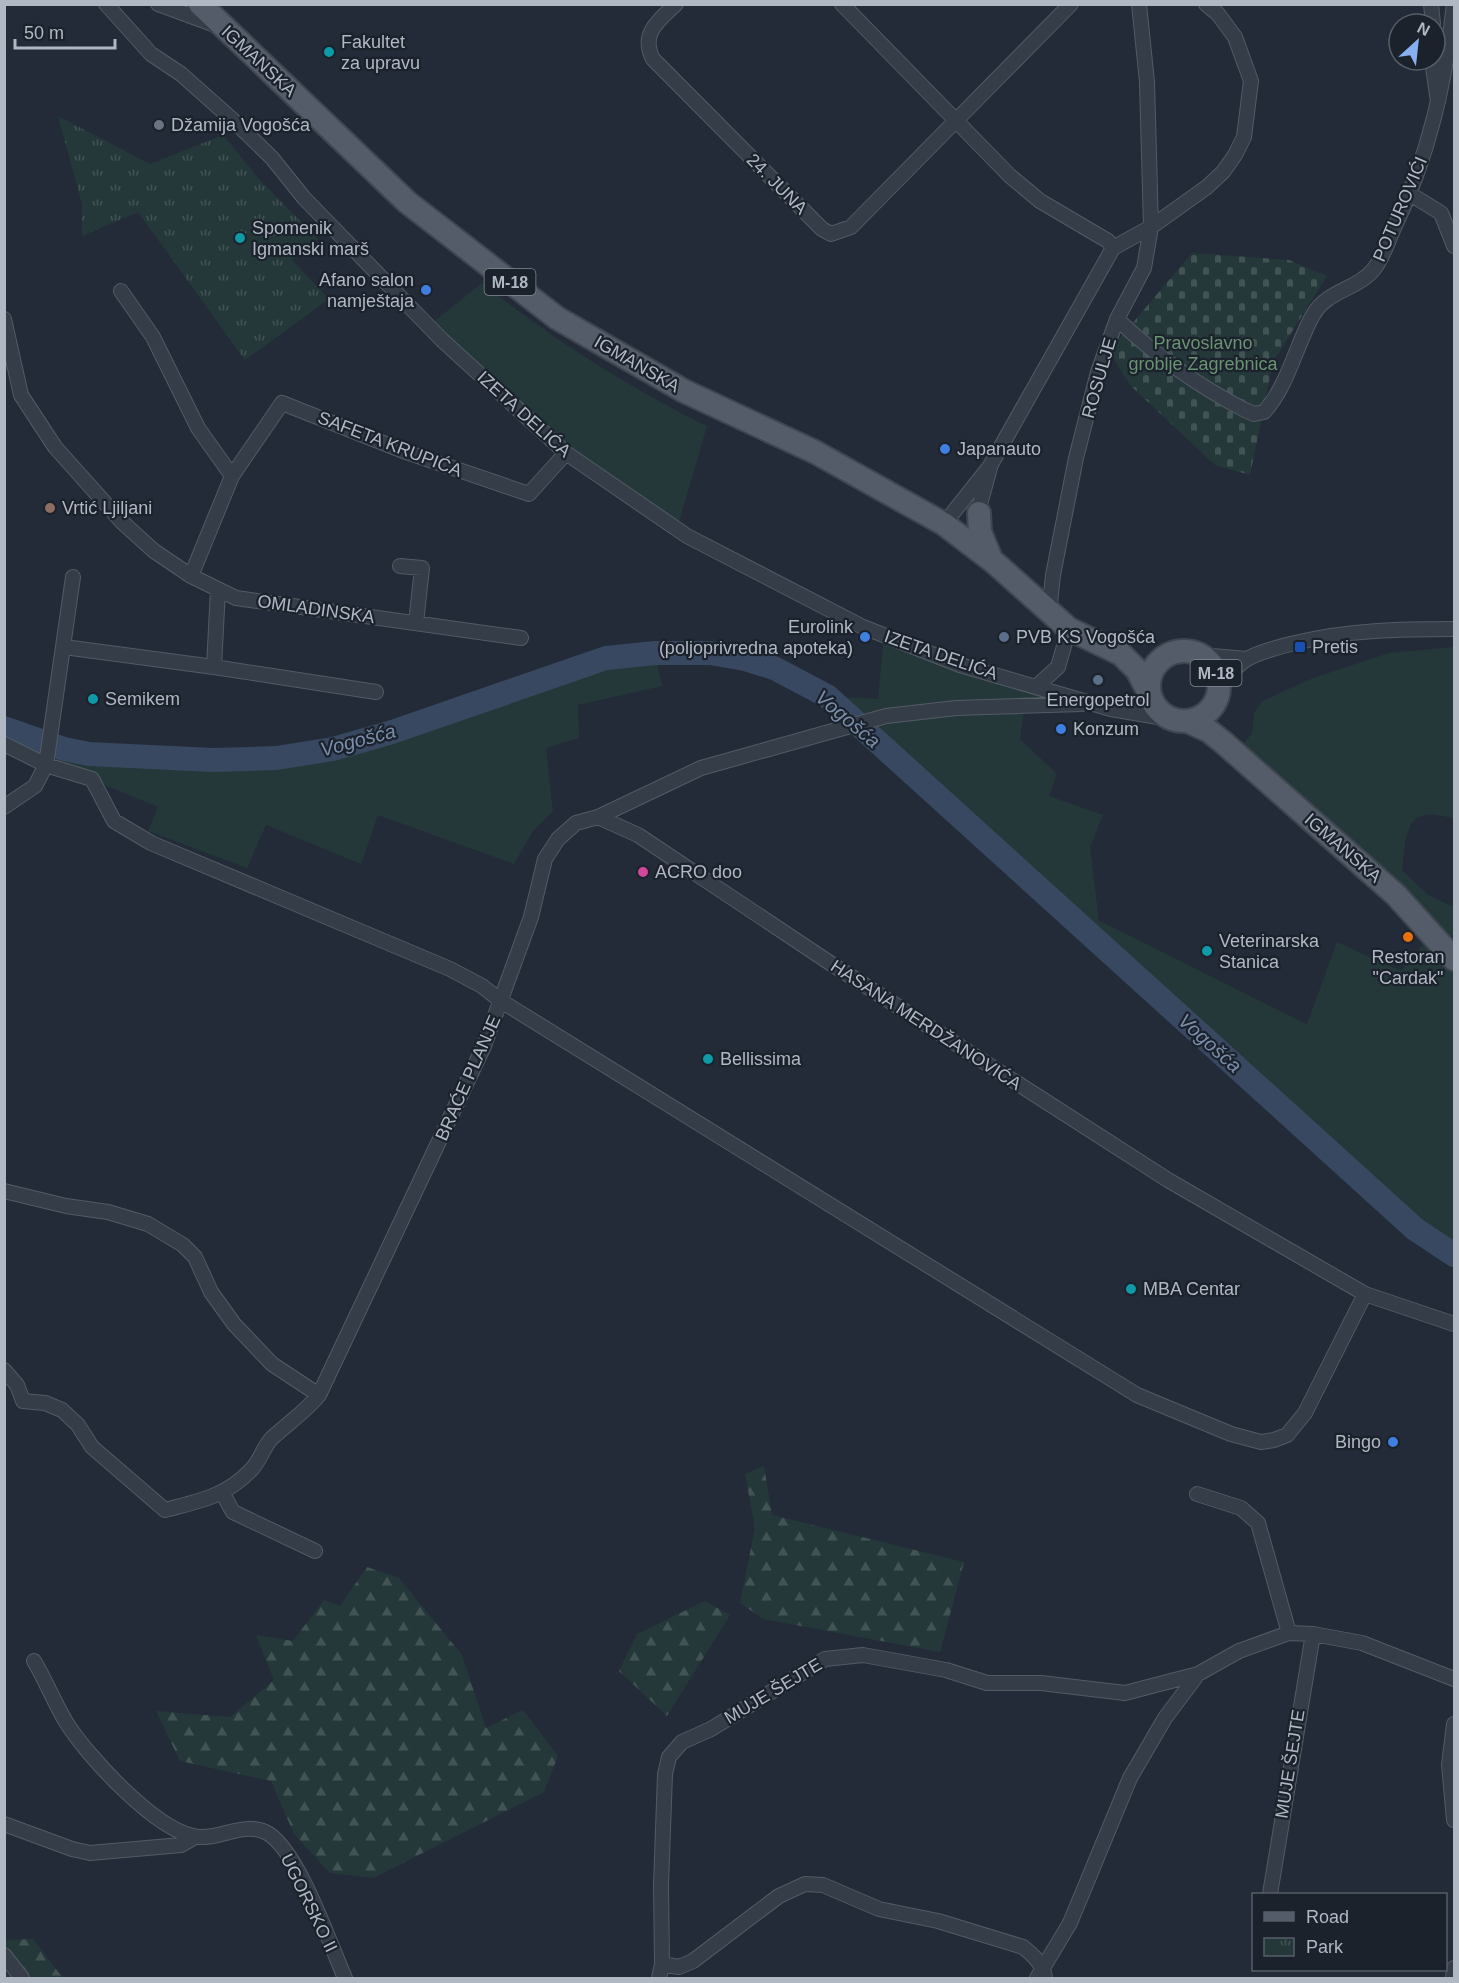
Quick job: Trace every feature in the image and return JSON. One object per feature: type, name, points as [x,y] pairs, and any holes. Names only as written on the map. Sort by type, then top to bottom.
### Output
[{"type":"main road","name":"IGMANSKA","points":[[200,4],[408,202],[557,318],[684,391],[815,452],[944,524],[964,538],[1069,629],[1121,654],[1137,670],[1151,697]]},
{"type":"main road","points":[[979,513],[980,532],[991,561]]},
{"type":"main road","name":"M-18","points":[[1185,651],[1200,655],[1215,670],[1216,697],[1197,718],[1181,720],[1157,709],[1151,697],[1149,683],[1152,671],[1159,661],[1170,654],[1185,651]]},
{"type":"main road","name":"IGMANSKA","points":[[1121,654],[1170,654]]},
{"type":"main road","name":"IGMANSKA","points":[[1216,697],[1214,716],[1224,743]]},
{"type":"main road","name":"IGMANSKA","points":[[1181,720],[1204,728],[1224,743],[1396,895],[1455,959]]},
{"type":"street","name":"IZETA DELIĆA","points":[[106,4],[151,54],[181,74],[272,158],[304,198],[442,340],[566,453],[709,549],[863,627],[960,665],[1037,686],[1111,710],[1181,720]]},
{"type":"street","points":[[158,4],[224,28]]},
{"type":"street","name":"24. JUNA","points":[[676,4],[652,27],[647,39],[648,49],[653,59],[822,229],[831,234],[851,227],[956,123]]},
{"type":"street","points":[[842,4],[956,123],[1040,201],[1108,241],[1113,248]]},
{"type":"street","points":[[956,123],[1071,4]]},
{"type":"street","name":"ROSULJE","points":[[1049,613],[1053,575],[1076,458],[1098,372],[1116,319],[1144,268],[1151,227],[1147,82],[1139,4]]},
{"type":"street","points":[[944,524],[990,466],[1113,248],[1151,227],[1223,172],[1244,137],[1251,81],[1234,37],[1218,14],[1206,4]]},
{"type":"street","name":"POTUROVIĆI","points":[[1116,319],[1143,345],[1197,383],[1254,414],[1264,412],[1282,382],[1313,315],[1330,296],[1366,277],[1376,267],[1410,195],[1439,106],[1447,69],[1454,4]]},
{"type":"street","points":[[1433,72],[1439,106]]},
{"type":"street","points":[[1410,195],[1441,213],[1455,246]]},
{"type":"street","points":[[121,291],[153,337],[198,428],[232,476]]},
{"type":"street","name":"OMLADINSKA","points":[[4,319],[21,394],[55,447],[122,522],[154,551],[191,576],[236,598],[521,638]]},
{"type":"street","name":"SAFETA KRUPIĆA","points":[[191,576],[232,476],[282,403],[406,452],[529,494],[566,453]]},
{"type":"street","points":[[964,538],[979,513],[990,466]]},
{"type":"street","points":[[400,566],[422,568],[416,623]]},
{"type":"street","points":[[4,807],[35,786],[47,759],[73,577]]},
{"type":"street","points":[[213,667],[218,589]]},
{"type":"street","points":[[1037,686],[1054,672],[1062,656],[1069,629]]},
{"type":"street","points":[[1216,697],[1233,670],[1247,659],[1276,648],[1326,636],[1376,630],[1455,629]]},
{"type":"street","points":[[64,647],[376,692]]},
{"type":"street","points":[[1200,655],[1247,659]]},
{"type":"street","points":[[1132,713],[1151,697]]},
{"type":"street","points":[[1093,704],[956,708],[886,717],[701,768],[598,817],[576,823],[558,839],[546,859],[531,917],[501,1001],[1137,1395],[1231,1434],[1261,1442],[1287,1435],[1297,1425],[1365,1294]]},
{"type":"street","name":"BRAĆE PLANJE","points":[[4,744],[47,759],[92,779],[101,792],[105,807],[119,826],[261,890],[450,969],[482,986],[501,1001],[432,1160],[319,1395],[308,1409],[286,1424],[267,1443],[252,1469],[223,1494],[165,1510],[92,1447],[78,1425],[62,1410],[45,1403],[23,1401],[17,1384],[4,1370]]},
{"type":"street","name":"HASANA MERDŽANOVIĆA","points":[[598,817],[638,835],[827,961],[1168,1180],[1365,1294],[1455,1324]]},
{"type":"street","points":[[4,1191],[66,1206],[108,1212],[148,1224],[183,1245],[195,1257],[211,1292],[234,1323],[272,1364],[319,1395]]},
{"type":"street","points":[[223,1494],[233,1512],[315,1551]]},
{"type":"street","points":[[1197,1494],[1241,1508],[1258,1523],[1289,1633]]},
{"type":"street","name":"MUJE ŠEJTE","points":[[659,1978],[662,1964],[661,1885],[665,1774],[669,1757],[682,1742],[711,1729],[800,1672],[825,1659],[863,1655],[946,1670],[987,1683],[1041,1683],[1125,1693],[1198,1674],[1239,1651],[1289,1633],[1313,1634],[1362,1643],[1455,1679]]},
{"type":"street","name":"MUJE ŠEJTE","points":[[1270,1893],[1313,1634]]},
{"type":"street","name":"UGORSKO II","points":[[34,1661],[66,1722],[98,1764],[169,1827],[195,1837]]},
{"type":"street","name":"MUJE ŠEJTE","points":[[662,1964],[679,1967],[693,1961],[779,1896],[805,1884],[823,1885],[896,1914],[938,1921],[1009,1941],[1023,1947],[1042,1976],[1070,1923],[1130,1778],[1150,1741],[1198,1674]]},
{"type":"street","points":[[1455,1724],[1449,1765],[1455,1820]]},
{"type":"street","name":"UGORSKO II","points":[[4,1824],[72,1850],[90,1853],[181,1845],[195,1837],[261,1829],[271,1836],[291,1858],[345,1978]]},
{"type":"street","points":[[4,1955],[22,1978]]},
{"type":"street","points":[[1453,1978],[1455,1968]]},
{"type":"green space","points":[[58,116],[150,164],[223,135],[259,179],[318,239],[292,260],[329,299],[245,360],[138,212],[82,236],[82,204]]},
{"type":"green space","name":"Pravoslavno groblje Zagrebnica","points":[[1192,253],[1289,260],[1327,276],[1273,362],[1250,475],[1215,465],[1130,385],[1109,351]]},
{"type":"green space","points":[[482,283],[535,323],[591,360],[648,395],[707,426],[677,529],[566,453],[432,323]]},
{"type":"green space","points":[[884,635],[1085,702],[1025,706],[1020,739],[1057,774],[1049,796],[1103,815],[1090,847],[1099,921],[1307,1024],[1337,942],[1401,971],[1432,934],[1235,755],[1252,733],[1254,713],[1262,701],[1313,678],[1389,653],[1454,647],[1454,818],[1425,815],[1413,823],[1406,837],[1402,870],[1428,895],[1454,907],[1454,936],[1434,934],[1454,959],[1454,1255],[1415,1229],[827,696],[878,699]]},
{"type":"green space","points":[[655,653],[662,686],[578,705],[579,738],[546,748],[553,811],[533,831],[514,864],[378,815],[361,864],[266,825],[247,868],[148,831],[158,807],[5,744],[4,728],[64,749],[89,754],[213,760],[276,758],[333,749],[392,732],[606,658]]},
{"type":"green space","points":[[764,1466],[772,1515],[964,1562],[940,1652],[763,1619],[740,1603],[755,1528],[745,1474]]},
{"type":"green space","points":[[367,1567],[399,1578],[462,1655],[486,1728],[523,1710],[558,1756],[544,1792],[373,1878],[330,1873],[294,1834],[271,1781],[180,1761],[156,1711],[230,1717],[274,1680],[256,1635],[293,1641],[324,1600],[340,1606]]},
{"type":"green space","points":[[705,1601],[730,1615],[667,1716],[619,1671],[637,1634]]},
{"type":"green space","points":[[33,1939],[63,1978],[5,1978],[4,1940]]},
{"type":"waterway","name":"Vogošća","points":[[4,728],[64,749],[89,754],[213,760],[276,758],[333,749],[392,732],[606,658],[655,653],[710,653],[745,659],[774,668],[827,696],[1415,1229],[1454,1255]]},
{"type":"place","name":"Fakultet za upravu","points":[[329,52]]},
{"type":"place","name":"Džamija Vogošća","points":[[159,125]]},
{"type":"place","name":"Spomenik Igmanski marš","points":[[240,238]]},
{"type":"place","name":"Afano salon namještaja","points":[[426,290]]},
{"type":"place","name":"Japanauto","points":[[945,449]]},
{"type":"place","name":"Vrtić Ljiljani","points":[[50,508]]},
{"type":"place","name":"Eurolink (poljoprivredna apoteka)","points":[[865,637]]},
{"type":"place","name":"PVB KS Vogošća","points":[[1004,637]]},
{"type":"place","name":"Pretis","points":[[1300,647]]},
{"type":"place","name":"Energopetrol","points":[[1098,680]]},
{"type":"place","name":"Semikem","points":[[93,699]]},
{"type":"place","name":"Konzum","points":[[1061,729]]},
{"type":"place","name":"ACRO doo","points":[[643,872]]},
{"type":"place","name":"Restoran \"Cardak\"","points":[[1408,937]]},
{"type":"place","name":"Veterinarska Stanica","points":[[1207,951]]},
{"type":"place","name":"Bellissima","points":[[708,1059]]},
{"type":"place","name":"MBA Centar","points":[[1131,1289]]},
{"type":"place","name":"Bingo","points":[[1393,1442]]}]
